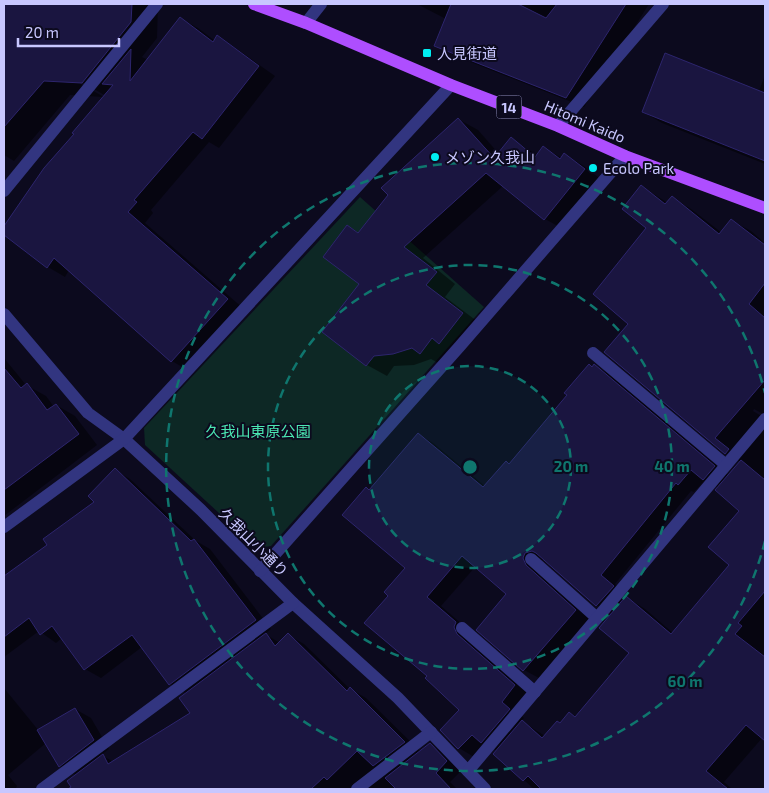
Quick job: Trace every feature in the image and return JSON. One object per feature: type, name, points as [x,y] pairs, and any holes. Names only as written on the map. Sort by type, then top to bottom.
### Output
[{"type":"main road","name":"Hitomi Kaido","points":[[254,4],[306,23],[451,85],[558,126],[625,156],[765,208]]},
{"type":"street","points":[[4,191],[157,4]]},
{"type":"street","points":[[306,23],[321,4]]},
{"type":"street","points":[[558,126],[663,4]]},
{"type":"street","points":[[4,527],[124,439],[451,85]]},
{"type":"street","points":[[260,571],[460,346],[625,156]]},
{"type":"street","name":"久我山小通り","points":[[4,314],[88,413],[124,439],[200,510],[293,604],[398,698],[485,789]]},
{"type":"street","points":[[593,353],[726,465]]},
{"type":"street","points":[[468,771],[765,419]]},
{"type":"street","points":[[531,559],[597,618]]},
{"type":"street","points":[[42,789],[293,604]]},
{"type":"street","points":[[462,628],[535,692]]},
{"type":"street","points":[[357,789],[431,732]]},
{"type":"green space","name":"久我山東原公園","points":[[360,197],[484,307],[271,546],[257,548],[145,445],[144,428]]},
{"type":"building","points":[[4,4],[132,4],[131,22],[82,83],[44,81],[4,127]]},
{"type":"building","points":[[451,4],[518,4],[546,18],[557,4],[626,4],[566,98],[434,46]]},
{"type":"building","points":[[180,17],[213,42],[217,35],[259,66],[202,139],[193,132],[134,200],[137,202],[128,212],[228,299],[171,362],[54,258],[47,268],[4,235],[4,226],[44,168],[113,85],[102,84],[131,49],[130,81]]},
{"type":"building","points":[[665,53],[765,93],[765,161],[642,112]]},
{"type":"building","points":[[458,118],[494,158],[511,137],[535,157],[543,146],[560,159],[564,153],[585,169],[544,220],[486,173],[404,247],[437,272],[426,285],[463,313],[439,344],[432,338],[420,354],[412,348],[393,354],[374,356],[366,366],[322,332],[359,284],[323,257],[347,225],[358,233],[388,195],[381,188]]},
{"type":"building","points":[[641,185],[665,204],[672,196],[719,234],[731,219],[765,245],[765,283],[749,304],[765,318],[765,380],[715,438],[729,449],[725,454],[604,352],[628,324],[593,294],[646,228],[622,209]]},
{"type":"building","points":[[589,364],[592,367],[594,364],[715,466],[703,480],[691,470],[678,485],[676,483],[601,575],[614,586],[596,606],[536,553],[532,551],[525,553],[523,558],[526,565],[576,610],[523,671],[476,630],[506,594],[462,556],[427,597],[456,622],[454,627],[457,634],[515,685],[502,702],[510,709],[481,743],[472,735],[458,749],[440,730],[459,710],[425,678],[427,676],[364,623],[388,596],[384,592],[405,568],[342,515],[366,487],[369,490],[418,433],[483,487],[506,461],[509,464],[567,395],[564,393]]},
{"type":"building","points":[[4,368],[21,388],[27,383],[47,410],[56,404],[79,434],[4,490]]},
{"type":"building","points":[[741,460],[765,480],[765,591],[738,623],[742,626],[735,634],[765,657],[765,741],[746,725],[706,771],[728,789],[541,789],[528,776],[523,781],[493,754],[522,720],[542,738],[557,721],[560,723],[569,712],[575,717],[629,653],[599,628],[626,596],[671,634],[729,565],[708,547],[739,511],[715,490]]},
{"type":"building","points":[[115,468],[191,541],[194,539],[256,620],[169,685],[132,635],[84,670],[52,626],[40,635],[29,618],[4,637],[4,576],[47,545],[43,539],[94,502],[88,496]]},
{"type":"building","points":[[266,633],[275,646],[288,633],[347,691],[350,687],[405,742],[373,766],[357,751],[327,780],[324,777],[311,789],[68,789],[71,787],[67,781],[103,754],[108,764],[190,713],[179,698]]},
{"type":"building","points":[[75,708],[94,740],[59,767],[37,730]]},
{"type":"building","points":[[430,743],[447,761],[436,773],[451,789],[396,789],[385,778]]},
{"type":"place","name":"人見街道","points":[[427,53]]},
{"type":"place","name":"メゾン久我山","points":[[435,157]]},
{"type":"place","name":"Ecolo Park","points":[[593,168]]}]
